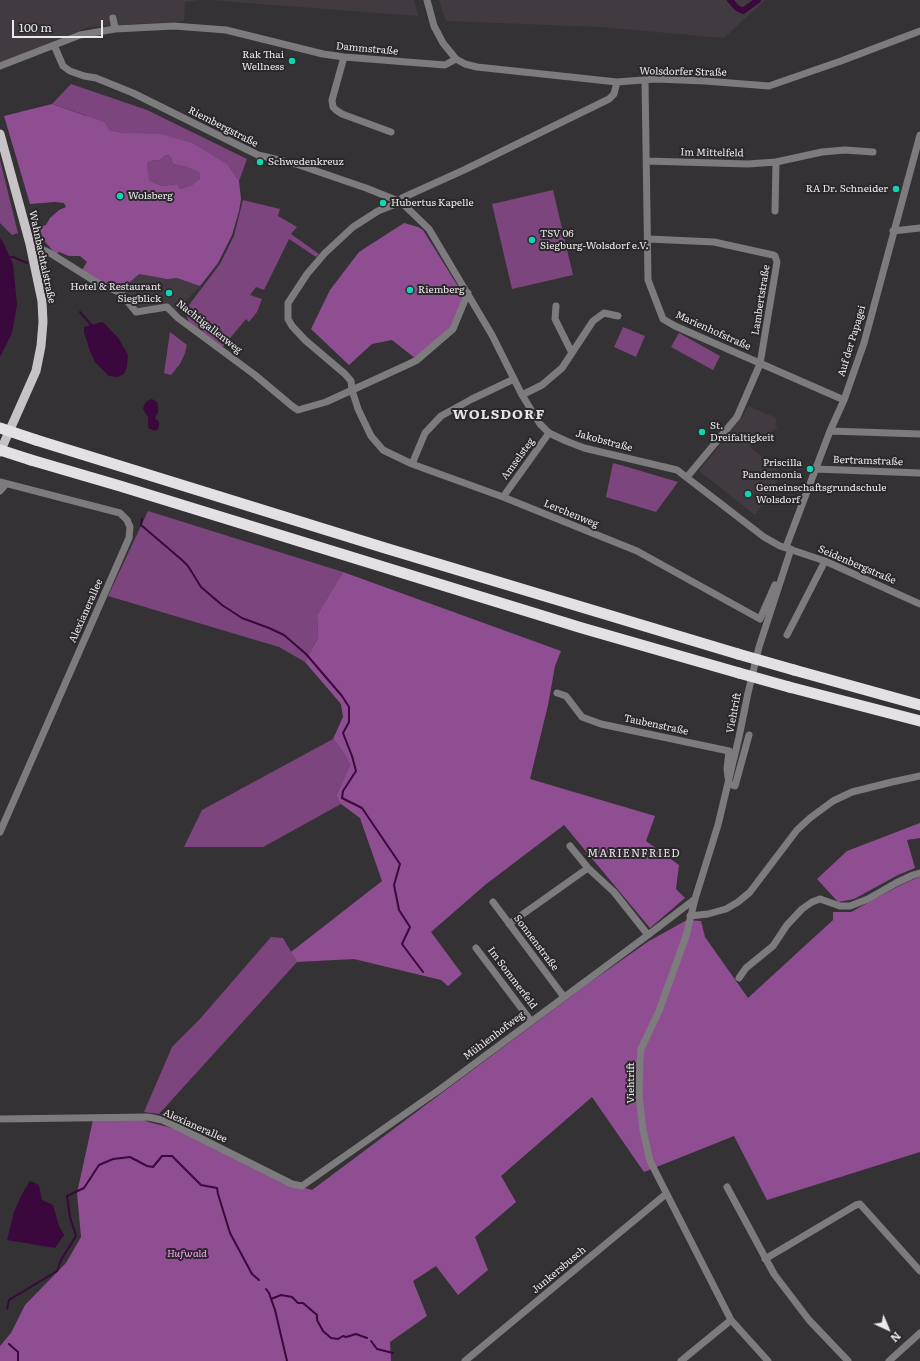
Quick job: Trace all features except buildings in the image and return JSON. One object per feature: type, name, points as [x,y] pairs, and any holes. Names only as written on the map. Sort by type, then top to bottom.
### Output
[{"type":"highway","points":[[0,428],[385,548],[738,654],[920,705]]},
{"type":"highway","points":[[0,451],[126,488],[574,626],[789,687],[920,721]]},
{"type":"main road","name":"Wahnbachtalstraße","points":[[0,134],[30,244],[42,301],[43,322],[41,346],[36,372],[0,451]]},
{"type":"street","points":[[401,202],[402,198],[464,170],[608,99],[614,94],[617,82],[477,67],[465,64],[456,59],[443,43],[434,26],[427,0]]},
{"type":"street","points":[[113,18],[115,29]]},
{"type":"street","name":"Dammstraße","points":[[0,66],[80,35],[115,29],[174,26],[226,30],[344,58],[445,65],[456,59]]},
{"type":"street","name":"Wolsdorfer Straße","points":[[617,82],[645,80],[705,81],[769,86],[920,31]]},
{"type":"street","name":"Riembergstraße","points":[[54,45],[63,66],[70,71],[96,78],[133,92],[258,155],[296,164],[366,188],[401,202]]},
{"type":"street","points":[[344,58],[332,100],[333,107],[342,114],[391,132]]},
{"type":"street","name":"Marienhofstraße","points":[[645,80],[648,280],[663,319],[675,326],[844,400]]},
{"type":"street","name":"Auf der Papagei","points":[[760,647],[789,548],[815,469],[844,400],[864,343],[920,135]]},
{"type":"street","name":"Im Mittelfeld","points":[[647,161],[734,164],[776,162],[822,152],[845,150],[873,152]]},
{"type":"street","points":[[775,211],[776,162]]},
{"type":"street","name":"Jakobstraße","points":[[401,202],[429,229],[492,335],[522,395],[540,424],[549,433],[584,448],[677,470],[764,537],[780,546],[789,548]]},
{"type":"street","name":"Lerchenweg","points":[[401,202],[378,212],[353,227],[325,253],[307,274],[288,303],[288,319],[292,326],[305,340],[345,374],[351,381],[352,390],[358,409],[371,436],[383,450],[412,464],[637,550],[760,619],[779,575],[782,574]]},
{"type":"street","points":[[893,231],[920,228]]},
{"type":"street","name":"Lambertstraße","points":[[648,239],[714,242],[775,256],[777,262],[760,364],[736,417],[688,477]]},
{"type":"street","name":"Nachtigallenweg","points":[[30,244],[50,254],[96,282],[121,293],[136,312],[167,307],[184,322],[255,375],[298,410],[326,402],[352,390]]},
{"type":"street","points":[[352,390],[417,360],[453,329],[468,294]]},
{"type":"street","points":[[556,306],[555,318],[572,354]]},
{"type":"street","points":[[522,395],[542,385],[562,368],[593,321],[604,313],[618,316]]},
{"type":"street","points":[[412,464],[425,433],[441,416],[514,379]]},
{"type":"street","points":[[830,431],[920,434]]},
{"type":"street","name":"Amselsteg","points":[[503,498],[549,433]]},
{"type":"street","name":"Bertramstraße","points":[[815,469],[920,473]]},
{"type":"street","points":[[0,491],[3,483]]},
{"type":"street","name":"Alexianerallee","points":[[0,832],[129,538],[130,527],[127,520],[120,513],[3,483]]},
{"type":"street","name":"Seidenbergstraße","points":[[789,548],[825,561],[920,604]]},
{"type":"street","points":[[787,635],[825,561]]},
{"type":"street","name":"Viehtrift","points":[[760,647],[748,694],[740,737],[718,825],[695,898],[686,936],[659,1011],[641,1049],[639,1095],[643,1130],[650,1161],[666,1194],[731,1320],[768,1361]]},
{"type":"street","name":"Taubenstraße","points":[[556,694],[566,696],[582,717],[601,724],[729,751],[727,769],[728,784]]},
{"type":"street","name":"Viehtrift","points":[[728,784],[735,786],[749,735]]},
{"type":"street","points":[[690,916],[708,914],[726,909],[738,902],[750,892],[797,830],[833,801],[852,792],[920,776]]},
{"type":"street","points":[[570,846],[588,868],[614,892],[648,935]]},
{"type":"street","points":[[509,924],[588,868]]},
{"type":"street","points":[[740,978],[746,968],[773,946],[787,925],[802,909],[812,902],[820,899],[840,906],[850,906],[902,880],[920,873]]},
{"type":"street","name":"Mühlenhofweg","points":[[302,1186],[439,1090],[648,935],[695,898]]},
{"type":"street","name":"Sonnenstraße","points":[[493,902],[564,996]]},
{"type":"street","name":"Im Sommerfeld","points":[[476,948],[531,1021]]},
{"type":"street","name":"Alexianerallee","points":[[0,1119],[148,1117],[162,1120],[292,1184],[302,1186]]},
{"type":"street","points":[[727,1187],[774,1274],[809,1320],[848,1361]]},
{"type":"street","name":"Junkersbusch","points":[[465,1361],[666,1194]]},
{"type":"street","points":[[765,1259],[860,1204],[920,1272]]},
{"type":"street","points":[[681,1361],[731,1320]]},
{"type":"street","points":[[889,1361],[920,1333]]},
{"type":"shaded area","points":[[0,0],[199,0],[185,2],[184,21],[89,27],[0,63]]},
{"type":"shaded area","points":[[213,0],[414,0],[418,16],[246,3]]},
{"type":"shaded area","points":[[439,0],[765,0],[724,38],[600,27],[446,21]]},
{"type":"shaded area","points":[[71,84],[147,110],[247,159],[239,181],[228,165],[109,130],[85,115],[52,104]]},
{"type":"shaded area","points":[[169,155],[173,164],[186,167],[200,173],[200,178],[192,185],[180,189],[177,184],[162,186],[148,181],[147,164],[150,161],[160,160],[164,156]]},
{"type":"shaded area","points":[[0,160],[18,233],[12,235],[0,223]]},
{"type":"shaded area","name":"TSV 06 Siegburg-Wolsdorf e.V.","points":[[553,190],[573,275],[512,289],[492,204]]},
{"type":"shaded area","points":[[243,200],[280,209],[278,216],[297,227],[291,234],[319,254],[316,257],[289,239],[264,290],[256,287],[250,295],[262,299],[257,312],[249,322],[246,319],[222,348],[189,323],[186,314],[189,305],[220,264],[234,236]]},
{"type":"shaded area","points":[[0,238],[13,264],[17,305],[12,333],[0,357]]},
{"type":"shaded area","points":[[138,274],[167,279],[177,278],[200,286],[174,312],[172,305],[136,308],[122,289]]},
{"type":"shaded area","points":[[102,322],[119,339],[128,355],[127,367],[124,374],[118,377],[109,376],[95,362],[84,332],[84,327]]},
{"type":"shaded area","points":[[623,327],[645,336],[636,357],[614,347]]},
{"type":"shaded area","points":[[170,332],[187,345],[180,364],[171,375],[164,373]]},
{"type":"shaded area","points":[[679,333],[720,356],[713,370],[671,347]]},
{"type":"shaded area","points":[[152,399],[157,402],[158,406],[158,412],[155,418],[159,422],[159,426],[155,431],[148,428],[148,417],[143,409],[147,401]]},
{"type":"shaded area","name":"Gemeinschaftsgrundschule Wolsdorf","points":[[748,406],[777,418],[775,425],[778,427],[750,447],[782,473],[755,515],[699,471],[743,416]]},
{"type":"shaded area","points":[[613,463],[678,482],[656,512],[606,497]]},
{"type":"shaded area","points":[[148,511],[343,572],[317,615],[318,638],[305,662],[279,647],[108,596]]},
{"type":"shaded area","points":[[333,739],[344,753],[350,765],[336,796],[341,804],[263,847],[184,847],[202,810]]},
{"type":"shaded area","points":[[271,937],[283,938],[297,962],[159,1114],[144,1112],[172,1047],[199,1020]]},
{"type":"shaded area","points":[[30,1181],[39,1185],[42,1200],[53,1205],[59,1226],[64,1235],[55,1248],[7,1240],[14,1212]]},
{"type":"green space","points":[[52,104],[104,122],[109,130],[123,133],[160,134],[192,143],[228,165],[239,181],[241,199],[232,235],[218,263],[200,286],[177,278],[167,279],[139,274],[122,289],[97,279],[82,270],[87,262],[80,256],[69,256],[59,252],[56,254],[39,235],[37,228],[46,225],[50,218],[59,210],[66,207],[64,203],[55,202],[30,204],[4,116]],"holes":[[[169,155],[173,164],[186,167],[200,173],[200,178],[192,185],[180,189],[177,184],[162,186],[149,181],[147,164],[150,161],[160,160],[164,156]]]},
{"type":"green space","points":[[404,223],[423,230],[464,296],[451,326],[416,359],[392,340],[372,344],[349,365],[311,329],[330,290],[359,252]]},
{"type":"green space","points":[[343,572],[561,651],[555,666],[548,705],[530,779],[655,816],[646,841],[679,865],[676,889],[685,898],[650,928],[564,825],[485,885],[431,932],[462,974],[448,986],[441,980],[354,959],[297,962],[291,952],[382,881],[360,818],[341,804],[336,796],[350,765],[344,753],[333,739],[343,717],[341,704],[305,662],[318,638],[317,615]]},
{"type":"green space","points":[[920,823],[920,838],[907,840],[915,868],[898,875],[854,899],[838,902],[817,879],[847,851]]},
{"type":"green space","name":"Hufwald","points":[[920,877],[920,1152],[767,1200],[734,1136],[644,1172],[592,1097],[501,1176],[516,1202],[475,1237],[488,1270],[458,1295],[436,1266],[413,1281],[427,1316],[390,1342],[391,1361],[0,1361],[0,1346],[11,1333],[25,1305],[66,1263],[81,1237],[77,1193],[93,1120],[134,1118],[179,1130],[289,1183],[312,1190],[589,983],[649,941],[687,920],[701,921],[705,937],[748,998],[833,920],[833,912],[851,912],[897,887]]},
{"type":"waterway","points":[[730,0],[737,8],[743,11],[758,0]]},
{"type":"waterway","points":[[9,257],[13,257],[27,263]]},
{"type":"waterway","points":[[80,312],[92,326]]},
{"type":"waterway","points":[[142,519],[141,525],[188,566],[201,587],[222,605],[242,618],[284,635],[306,654],[342,696],[349,707],[349,722],[343,733],[356,771],[343,791],[342,798],[362,808],[400,864],[394,885],[399,910],[410,927],[402,944],[423,972]]},
{"type":"waterway","points":[[7,1309],[9,1300],[57,1271],[61,1260],[76,1236],[70,1217],[67,1196],[84,1188],[99,1165],[113,1159],[130,1157],[147,1166],[153,1167],[162,1156],[172,1156],[201,1185],[217,1188],[230,1233],[252,1274],[259,1280]]},
{"type":"waterway","points":[[266,1289],[275,1310],[287,1361]]},
{"type":"waterway","points":[[271,1299],[281,1295],[292,1297],[298,1303],[303,1303],[317,1315],[317,1320],[323,1331],[331,1338],[338,1339],[343,1336],[346,1337],[356,1334],[367,1338]]},
{"type":"waterway","points":[[371,1341],[377,1349],[393,1353]]},
{"type":"waterway","points":[[9,1344],[18,1352],[18,1361]]},
{"type":"place","name":"Rak Thai Wellness","points":[[292,61]]},
{"type":"place","name":"Schwedenkreuz","points":[[260,162]]},
{"type":"place","name":"RA Dr. Schneider","points":[[896,189]]},
{"type":"place","name":"Wolsberg","points":[[120,196]]},
{"type":"place","name":"Hubertus Kapelle","points":[[383,203]]},
{"type":"place","name":"TSV 06 Siegburg-Wolsdorf e.V.","points":[[532,240]]},
{"type":"place","name":"Riemberg","points":[[410,290]]},
{"type":"place","name":"Hotel & Restaurant Siegblick","points":[[169,293]]},
{"type":"place","name":"St. Dreifaltigkeit","points":[[702,432]]},
{"type":"place","name":"Priscilla Pandemonia","points":[[810,469]]},
{"type":"place","name":"Gemeinschaftsgrundschule Wolsdorf","points":[[748,494]]},
{"type":"district","name":"WOLSDORF","points":[[499,415]]},
{"type":"district","name":"MARIENFRIED","points":[[634,854]]}]
